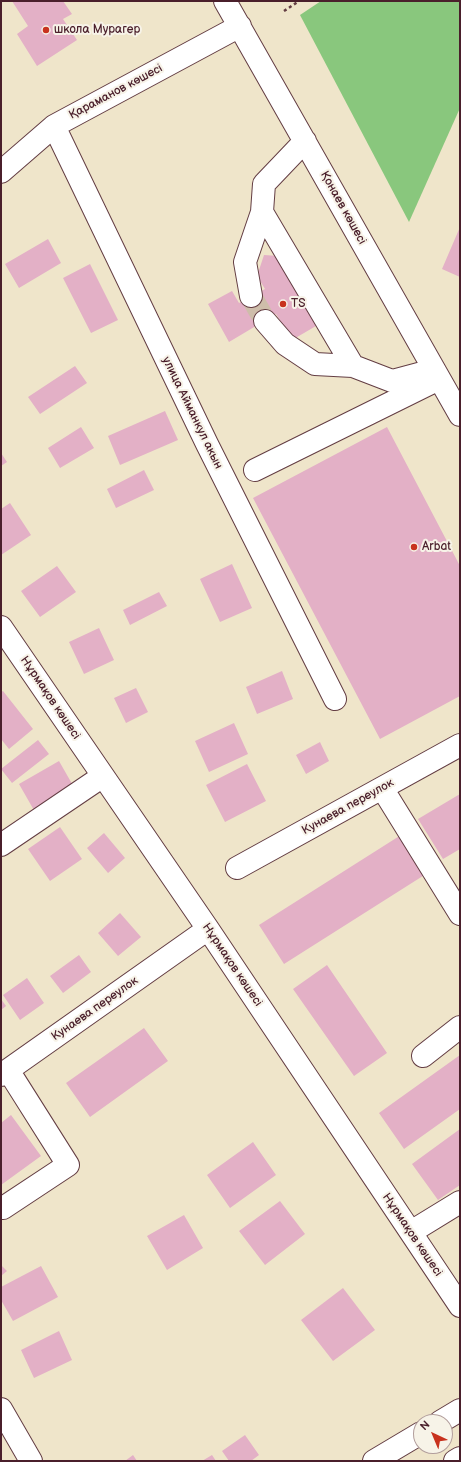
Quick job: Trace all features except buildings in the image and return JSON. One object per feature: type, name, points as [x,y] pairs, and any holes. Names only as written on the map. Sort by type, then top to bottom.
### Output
[{"type":"street","name":"Қонаев көшесі","points":[[225,1],[436,374],[460,413]]},
{"type":"street","name":"Қараманов көшесі","points":[[1,172],[54,126],[240,26]]},
{"type":"street","name":"улица Айманкул акын","points":[[54,126],[207,444],[335,699]]},
{"type":"street","points":[[251,296],[245,262],[262,212],[264,184],[305,141]]},
{"type":"street","points":[[262,212],[353,366]]},
{"type":"street","points":[[265,321],[285,344],[315,364],[353,366],[392,381],[436,374]]},
{"type":"street","points":[[255,470],[436,374]]},
{"type":"street","name":"Нұрмақов көшесі","points":[[1,627],[208,929],[460,1306]]},
{"type":"street","name":"Кунаева переулок","points":[[237,868],[460,744]]},
{"type":"street","points":[[1,845],[103,776]]},
{"type":"street","points":[[382,788],[460,914]]},
{"type":"street","name":"Кунаева переулок","points":[[4,1072],[208,929]]},
{"type":"street","points":[[423,1056],[460,1027]]},
{"type":"street","points":[[3,1208],[68,1165],[4,1072]]},
{"type":"street","points":[[411,1232],[460,1202]]},
{"type":"street","points":[[1,1409],[31,1461]]},
{"type":"street","points":[[374,1461],[413,1439]]},
{"type":"street","points":[[455,1461],[460,1458]]},
{"type":"path","points":[[284,11],[299,1]]},
{"type":"green space","points":[[321,1],[460,1],[460,108],[409,222],[300,15]]},
{"type":"tunnel","points":[[251,296],[265,321]]},
{"type":"place","name":"школа Мурагер","points":[[46,30]]},
{"type":"place","name":"TS","points":[[283,304]]},
{"type":"place","name":"Arbat","points":[[414,547]]}]
